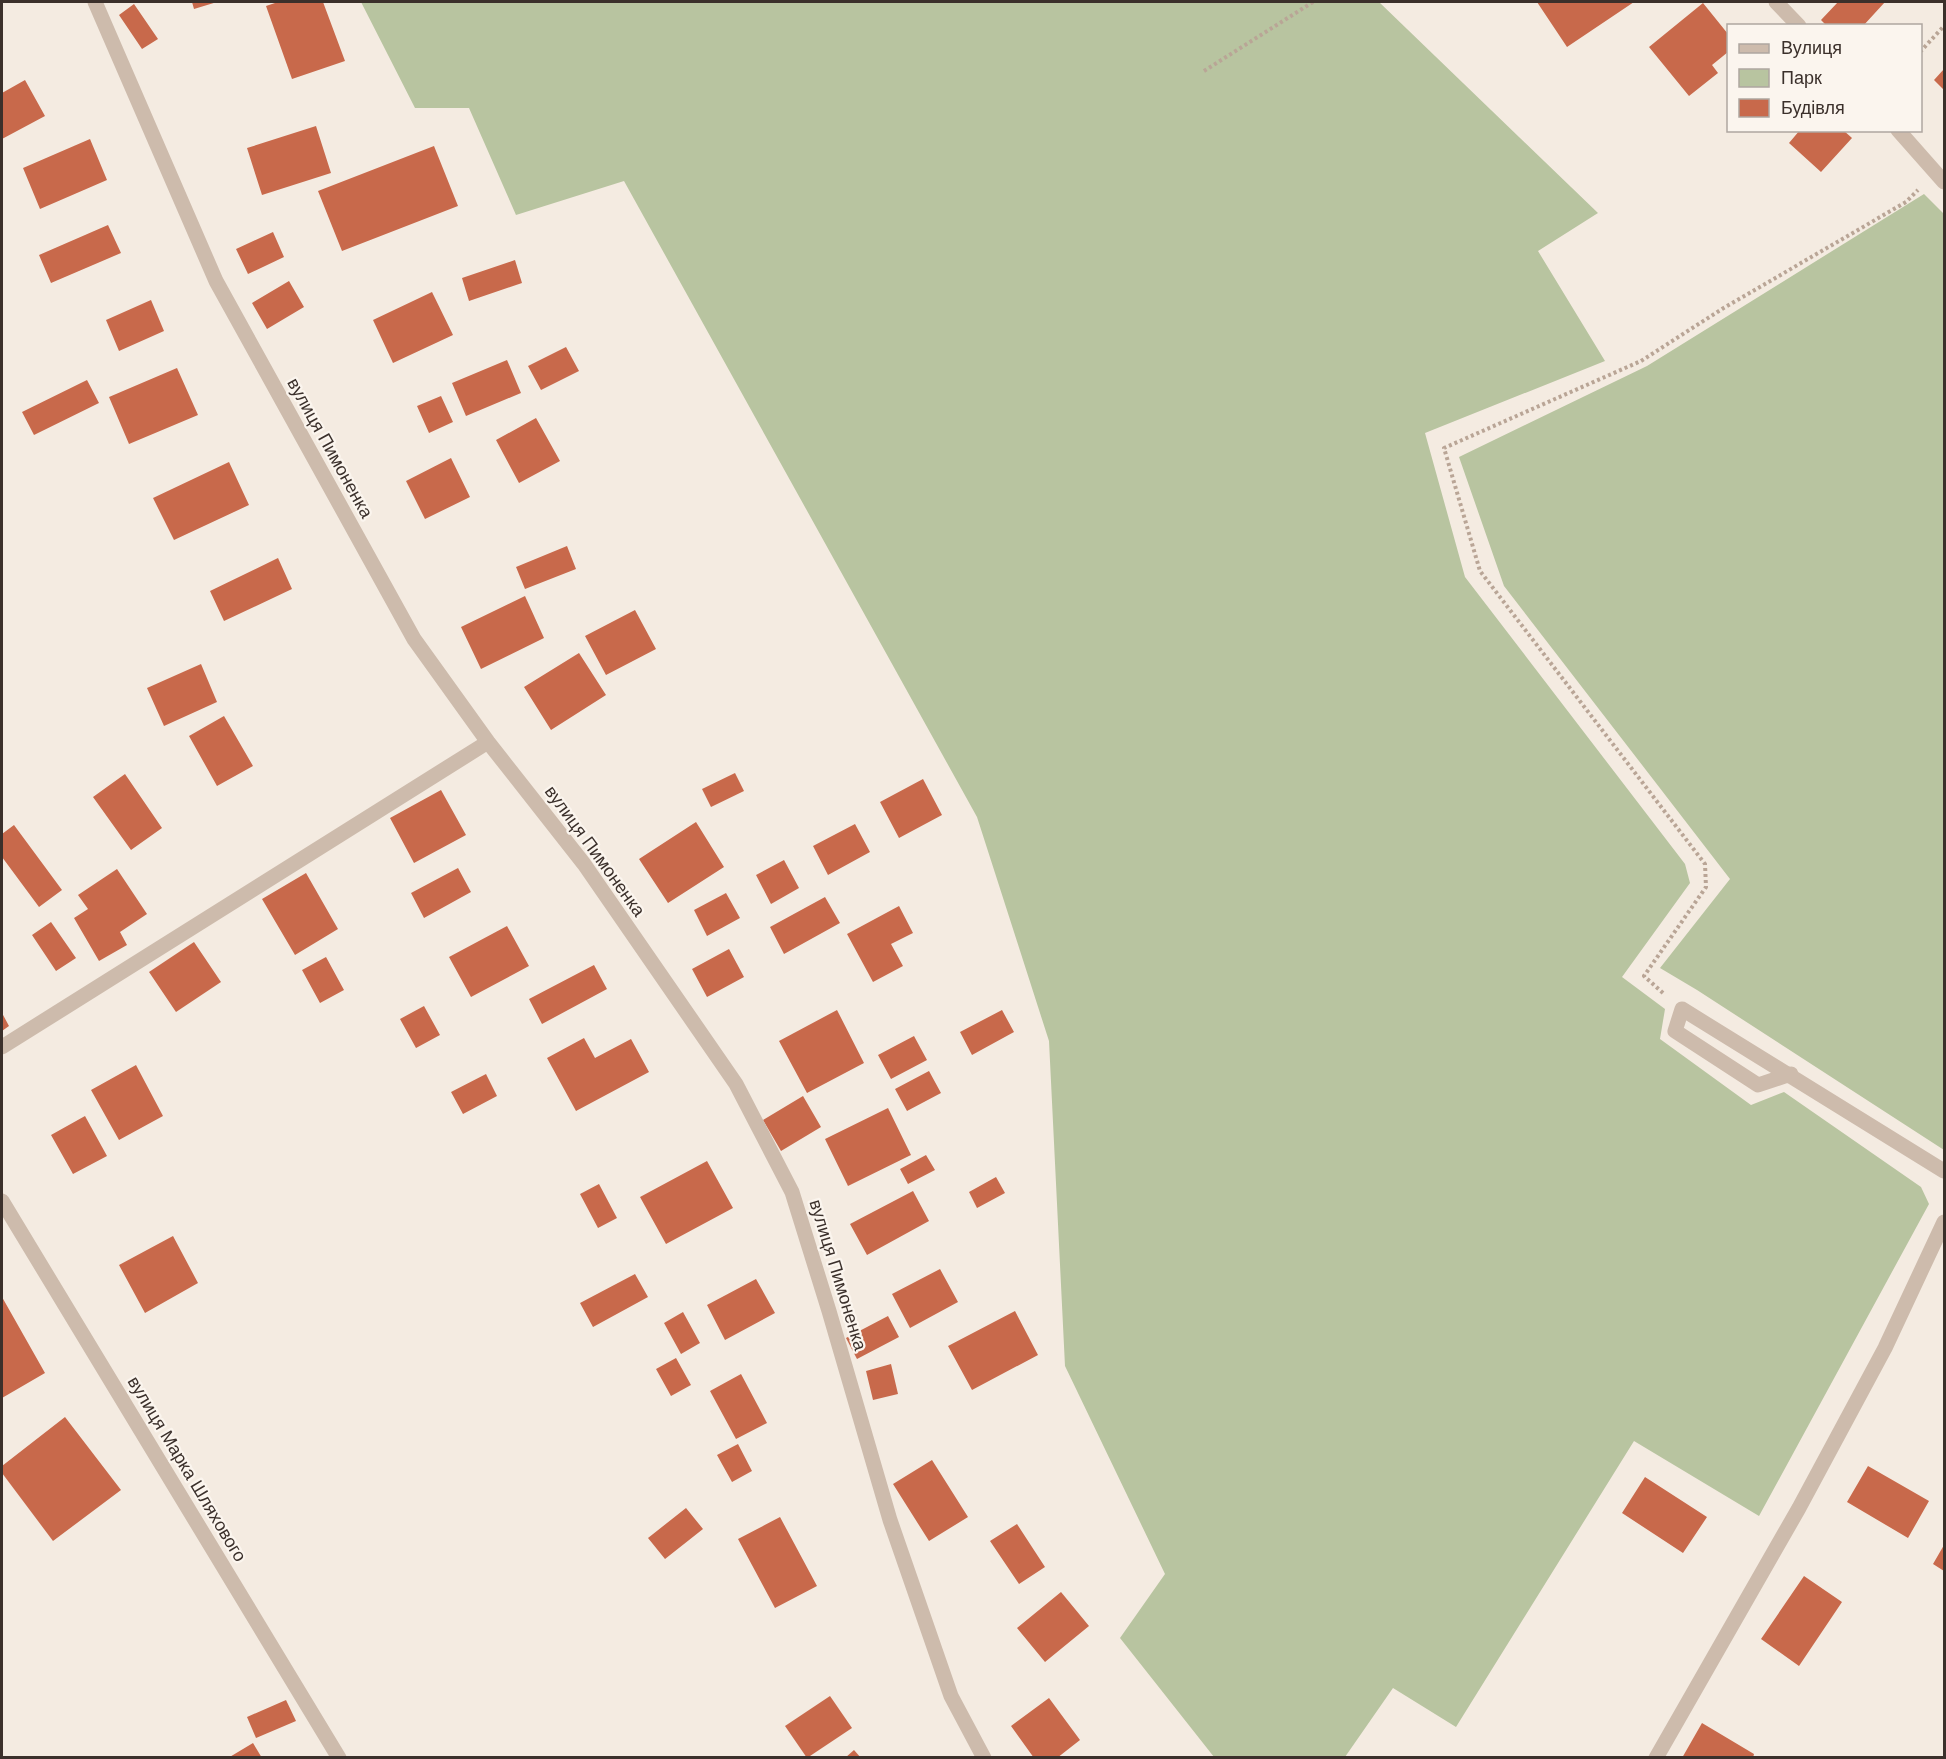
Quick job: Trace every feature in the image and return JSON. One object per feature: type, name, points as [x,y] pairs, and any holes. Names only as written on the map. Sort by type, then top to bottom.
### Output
[{"type":"street","name":"вулиця Пимоненка","points":[[95,2],[216,281],[414,639],[488,742],[584,864],[736,1084],[792,1192],[890,1520],[951,1696],[984,1758]]},
{"type":"street","points":[[1776,2],[1797,24]]},
{"type":"street","points":[[1900,132],[1940,177]]},
{"type":"street","points":[[2,1047],[488,742]]},
{"type":"street","points":[[1791,1074],[1758,1085],[1675,1031],[1682,1009],[1791,1074],[1944,1171]]},
{"type":"street","name":"вулиця Марка Шляхового","points":[[2,1201],[339,1758]]},
{"type":"street","points":[[1656,1758],[1885,1348],[1944,1222]]},
{"type":"path","points":[[1204,71],[1312,2]]},
{"type":"path","points":[[1922,50],[1944,26]]},
{"type":"path","points":[[1682,1009],[1644,976],[1706,887],[1705,864],[1480,571],[1444,448],[1641,361],[1722,309],[1906,202],[1940,177]]},
{"type":"green space","points":[[361,2],[1379,2],[1598,213],[1538,251],[1605,361],[1425,433],[1465,577],[1685,864],[1690,883],[1622,977],[1665,1009],[1660,1039],[1751,1105],[1784,1092],[1921,1187],[1929,1204],[1759,1516],[1634,1441],[1456,1727],[1393,1688],[1345,1757],[1214,1757],[1120,1638],[1165,1574],[1065,1366],[1049,1041],[977,817],[624,181],[516,215],[469,108],[415,108]]},
{"type":"green space","points":[[1924,194],[1944,214],[1944,1150],[1660,968],[1730,879],[1504,586],[1459,457],[1647,366]]},
{"type":"building","points":[[192,2],[217,2],[194,9]]},
{"type":"building","points":[[278,2],[323,2],[345,61],[292,79],[266,6]]},
{"type":"building","points":[[1537,2],[1634,2],[1567,47]]},
{"type":"building","points":[[1838,2],[1885,2],[1865,24],[1825,24],[1821,20]]},
{"type":"building","points":[[1703,3],[1727,33],[1727,53],[1712,65],[1718,73],[1689,96],[1649,47]]},
{"type":"building","points":[[134,4],[158,39],[142,49],[119,15]]},
{"type":"building","points":[[1944,69],[1944,90],[1934,80]]},
{"type":"building","points":[[25,80],[45,116],[2,139],[2,93]]},
{"type":"building","points":[[316,126],[331,173],[262,195],[247,148]]},
{"type":"building","points":[[1798,132],[1845,132],[1852,138],[1821,172],[1789,143]]},
{"type":"building","points":[[90,139],[107,180],[40,209],[23,168]]},
{"type":"building","points":[[434,146],[458,206],[342,251],[318,191]]},
{"type":"building","points":[[108,225],[121,253],[51,283],[39,255]]},
{"type":"building","points":[[273,232],[284,257],[248,274],[236,249]]},
{"type":"building","points":[[515,260],[522,283],[469,301],[462,278]]},
{"type":"building","points":[[289,281],[304,307],[267,329],[252,303]]},
{"type":"building","points":[[432,292],[453,335],[393,363],[373,320]]},
{"type":"building","points":[[151,300],[164,331],[119,351],[106,320]]},
{"type":"building","points":[[566,347],[579,371],[541,390],[528,366]]},
{"type":"building","points":[[507,360],[521,393],[466,416],[452,383]]},
{"type":"building","points":[[177,368],[198,415],[129,444],[109,397]]},
{"type":"building","points":[[87,380],[99,403],[34,435],[22,412]]},
{"type":"building","points":[[441,396],[453,422],[429,433],[417,406]]},
{"type":"building","points":[[536,418],[560,461],[519,483],[496,440]]},
{"type":"building","points":[[451,458],[470,497],[425,519],[406,481]]},
{"type":"building","points":[[229,462],[249,505],[174,540],[153,498]]},
{"type":"building","points":[[567,546],[576,569],[525,589],[516,567]]},
{"type":"building","points":[[278,558],[292,589],[224,621],[210,591]]},
{"type":"building","points":[[525,596],[544,638],[481,669],[461,627]]},
{"type":"building","points":[[635,610],[656,649],[606,675],[585,636]]},
{"type":"building","points":[[579,653],[606,695],[551,730],[524,687]]},
{"type":"building","points":[[201,664],[217,702],[164,726],[147,688]]},
{"type":"building","points":[[224,716],[253,766],[217,786],[189,736]]},
{"type":"building","points":[[735,773],[744,791],[711,807],[702,789]]},
{"type":"building","points":[[125,774],[162,828],[131,850],[93,797]]},
{"type":"building","points":[[923,779],[942,815],[899,838],[880,802]]},
{"type":"building","points":[[441,790],[466,835],[414,863],[390,818]]},
{"type":"building","points":[[696,822],[724,867],[668,903],[639,859]]},
{"type":"building","points":[[855,824],[870,852],[828,875],[813,846]]},
{"type":"building","points":[[14,825],[62,890],[39,907],[2,857],[2,834]]},
{"type":"building","points":[[784,860],[799,888],[771,904],[756,875]]},
{"type":"building","points":[[458,868],[471,892],[424,918],[411,893]]},
{"type":"building","points":[[117,869],[147,914],[120,932],[127,945],[99,961],[74,918],[88,909],[78,895]]},
{"type":"building","points":[[306,873],[338,929],[295,955],[262,899]]},
{"type":"building","points":[[726,893],[740,918],[707,936],[694,910]]},
{"type":"building","points":[[825,897],[840,923],[784,954],[770,927]]},
{"type":"building","points":[[899,906],[913,933],[891,944],[903,966],[873,982],[847,934]]},
{"type":"building","points":[[51,922],[76,958],[56,971],[32,935]]},
{"type":"building","points":[[507,926],[529,966],[471,997],[449,957]]},
{"type":"building","points":[[194,942],[221,982],[176,1012],[149,972]]},
{"type":"building","points":[[729,949],[744,977],[707,997],[692,969]]},
{"type":"building","points":[[326,957],[344,990],[320,1003],[302,970]]},
{"type":"building","points":[[594,965],[607,989],[542,1024],[529,999]]},
{"type":"building","points":[[424,1006],[440,1035],[416,1048],[400,1019]]},
{"type":"building","points":[[837,1010],[864,1063],[807,1093],[779,1041]]},
{"type":"building","points":[[1002,1010],[1014,1032],[972,1055],[960,1032]]},
{"type":"building","points":[[2,1013],[9,1026],[2,1031]]},
{"type":"building","points":[[914,1036],[927,1060],[891,1079],[878,1055]]},
{"type":"building","points":[[584,1038],[595,1058],[631,1039],[649,1072],[576,1111],[547,1058]]},
{"type":"building","points":[[136,1065],[163,1116],[119,1140],[91,1090]]},
{"type":"building","points":[[929,1071],[941,1093],[907,1111],[895,1089]]},
{"type":"building","points":[[486,1074],[497,1096],[463,1114],[451,1092]]},
{"type":"building","points":[[803,1096],[821,1127],[781,1151],[763,1120]]},
{"type":"building","points":[[888,1108],[911,1155],[848,1186],[825,1139]]},
{"type":"building","points":[[85,1116],[107,1156],[73,1174],[51,1135]]},
{"type":"building","points":[[926,1155],[935,1170],[908,1184],[900,1169]]},
{"type":"building","points":[[707,1161],[733,1208],[666,1244],[640,1197]]},
{"type":"building","points":[[996,1177],[1005,1193],[977,1208],[969,1192]]},
{"type":"building","points":[[599,1184],[617,1218],[598,1228],[580,1194]]},
{"type":"building","points":[[913,1191],[929,1221],[867,1255],[850,1224]]},
{"type":"building","points":[[173,1236],[198,1283],[145,1313],[119,1265]]},
{"type":"building","points":[[940,1269],[958,1302],[910,1328],[892,1294]]},
{"type":"building","points":[[635,1274],[648,1297],[593,1327],[580,1303]]},
{"type":"building","points":[[756,1279],[775,1313],[725,1340],[707,1305]]},
{"type":"building","points":[[2,1297],[45,1373],[2,1398]]},
{"type":"building","points":[[1015,1311],[1038,1355],[972,1390],[948,1346]]},
{"type":"building","points":[[683,1312],[700,1343],[681,1354],[664,1323]]},
{"type":"building","points":[[888,1316],[899,1337],[857,1359],[846,1338]]},
{"type":"building","points":[[676,1358],[691,1385],[671,1396],[656,1369]]},
{"type":"building","points":[[891,1364],[898,1394],[873,1400],[866,1371]]},
{"type":"building","points":[[741,1374],[767,1423],[736,1439],[710,1391]]},
{"type":"building","points":[[65,1417],[121,1490],[53,1541],[2,1473],[2,1466]]},
{"type":"building","points":[[738,1444],[752,1471],[732,1482],[717,1455]]},
{"type":"building","points":[[932,1460],[968,1517],[929,1541],[893,1484]]},
{"type":"building","points":[[1868,1466],[1929,1501],[1908,1538],[1847,1502]]},
{"type":"building","points":[[1645,1477],[1707,1517],[1683,1553],[1622,1513]]},
{"type":"building","points":[[686,1508],[703,1529],[665,1559],[648,1538]]},
{"type":"building","points":[[780,1517],[817,1586],[775,1608],[738,1539]]},
{"type":"building","points":[[1017,1524],[1045,1567],[1019,1584],[990,1541]]},
{"type":"building","points":[[1944,1545],[1944,1571],[1933,1564]]},
{"type":"building","points":[[1804,1576],[1842,1602],[1799,1666],[1761,1639]]},
{"type":"building","points":[[1061,1592],[1089,1626],[1045,1662],[1017,1628]]},
{"type":"building","points":[[830,1696],[852,1728],[807,1758],[785,1726]]},
{"type":"building","points":[[1049,1698],[1080,1740],[1057,1758],[1034,1758],[1011,1726]]},
{"type":"building","points":[[286,1700],[296,1721],[256,1738],[247,1717]]},
{"type":"building","points":[[1702,1723],[1754,1754],[1753,1758],[1682,1758]]},
{"type":"building","points":[[253,1743],[262,1758],[228,1758]]},
{"type":"building","points":[[854,1750],[861,1758],[845,1758]]}]
